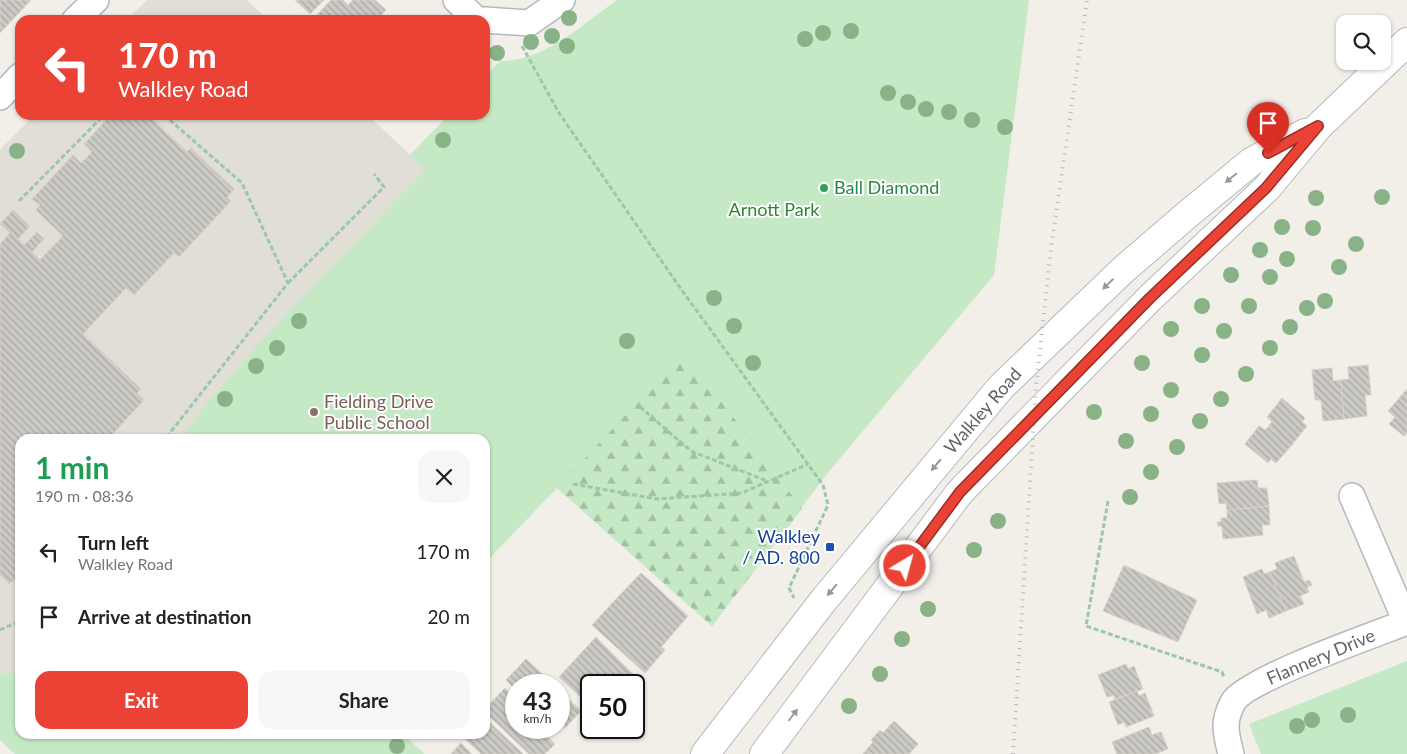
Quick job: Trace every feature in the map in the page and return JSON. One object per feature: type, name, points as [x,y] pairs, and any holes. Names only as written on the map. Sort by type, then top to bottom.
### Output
[{"type":"main road","name":"Walkley Road","points":[[764,754],[960,492],[1150,298],[1266,188],[1318,126],[1407,42]]},
{"type":"main road","name":"Walkley Road","points":[[705,754],[823,600],[1001,387],[1123,270],[1202,202],[1252,162],[1318,126]]},
{"type":"street","points":[[80,15],[96,0]]},
{"type":"street","points":[[456,0],[472,15]]},
{"type":"street","points":[[492,21],[529,23],[562,0]]},
{"type":"street","points":[[0,97],[15,81]]},
{"type":"street","points":[[1352,496],[1406,622]]},
{"type":"street","name":"Flannery Drive","points":[[1234,701],[1266,678],[1406,622]]},
{"type":"street","points":[[1231,754],[1224,728],[1234,701]]},
{"type":"path","points":[[492,21],[823,486],[828,505],[789,588],[794,598]]},
{"type":"path","points":[[19,201],[99,120]]},
{"type":"path","points":[[170,120],[242,183],[288,283]]},
{"type":"path","points":[[169,434],[288,283],[384,187],[374,174]]},
{"type":"path","points":[[640,407],[691,451],[767,482]]},
{"type":"path","points":[[573,484],[657,499],[742,493],[808,464]]},
{"type":"path","points":[[1108,501],[1086,626],[1222,672],[1234,701]]},
{"type":"path","points":[[0,630],[15,623]]},
{"type":"shaded area","points":[[147,0],[247,0],[263,15],[132,15]]},
{"type":"shaded area","name":"Fielding Drive Public School","points":[[29,120],[373,120],[653,386],[490,437],[490,434],[15,434],[15,739],[408,739],[424,754],[15,754],[0,740],[0,150]]},
{"type":"green space","name":"Arnott Park","points":[[617,0],[1029,0],[994,275],[826,475],[712,626],[557,488],[490,558],[490,434],[183,434],[263,339],[425,170],[410,155],[444,120],[490,120],[490,72],[500,61],[533,55],[562,40]]},
{"type":"green space","points":[[683,350],[802,509],[712,626],[557,488],[653,386]]},
{"type":"green space","points":[[1407,661],[1407,754],[1261,754],[1249,724]]},
{"type":"green space","points":[[15,672],[15,739],[408,739],[424,754],[15,754],[0,740],[0,674]]},
{"type":"building","points":[[0,0],[31,0],[15,15],[0,33]]},
{"type":"building","points":[[295,0],[324,0],[310,14]]},
{"type":"building","points":[[331,0],[343,0],[348,5],[353,0],[375,0],[386,10],[382,15],[317,15]]},
{"type":"building","points":[[106,120],[153,120],[187,152],[191,148],[234,189],[227,197],[231,201],[179,257],[174,253],[134,295],[126,288],[83,334],[141,389],[137,393],[144,400],[113,434],[15,434],[15,579],[9,584],[0,575],[0,244],[10,233],[0,224],[13,210],[30,226],[18,239],[24,245],[37,232],[44,239],[32,252],[40,260],[63,236],[36,210],[40,205],[32,199],[73,155],[81,163],[92,152],[84,144]]},
{"type":"building","points":[[1368,365],[1371,395],[1365,395],[1367,416],[1344,419],[1341,380],[1349,379],[1348,367]]},
{"type":"building","points":[[1332,368],[1333,381],[1341,380],[1344,419],[1323,421],[1321,400],[1315,400],[1312,370]]},
{"type":"building","points":[[1407,389],[1407,433],[1404,436],[1389,424],[1395,417],[1388,411]]},
{"type":"building","points":[[1282,398],[1305,418],[1302,422],[1307,426],[1291,446],[1268,427],[1272,422],[1267,417]]},
{"type":"building","points":[[1259,426],[1265,430],[1268,427],[1291,446],[1276,463],[1271,459],[1268,463],[1245,444]]},
{"type":"building","points":[[1257,480],[1258,488],[1267,488],[1269,506],[1227,510],[1226,503],[1219,504],[1217,483]]},
{"type":"building","points":[[1269,506],[1270,525],[1262,525],[1263,535],[1223,539],[1222,527],[1218,526],[1217,522],[1221,522],[1221,518],[1227,518],[1227,510]]},
{"type":"building","points":[[1294,556],[1304,582],[1309,580],[1312,585],[1307,587],[1309,592],[1300,596],[1304,604],[1286,611],[1270,572],[1277,569],[1275,563]]},
{"type":"building","points":[[1124,565],[1197,600],[1178,642],[1103,611]]},
{"type":"building","points":[[1262,569],[1264,574],[1270,572],[1286,611],[1269,618],[1266,610],[1257,614],[1243,577]]},
{"type":"building","points":[[641,573],[688,616],[664,644],[616,599]]},
{"type":"building","points":[[616,599],[664,644],[661,647],[665,650],[645,673],[592,625]]},
{"type":"building","points":[[596,637],[633,674],[580,674],[580,697],[570,687],[570,674],[562,674]]},
{"type":"building","points":[[526,659],[542,674],[512,674]]},
{"type":"building","points":[[1126,664],[1128,669],[1134,666],[1143,689],[1115,699],[1114,695],[1107,697],[1098,675]]},
{"type":"building","points":[[505,688],[505,731],[490,717],[490,704]]},
{"type":"building","points":[[1137,691],[1139,696],[1145,693],[1154,716],[1126,727],[1124,722],[1118,725],[1109,702]]},
{"type":"building","points":[[570,700],[580,710],[570,723]]},
{"type":"building","points":[[894,721],[918,744],[909,754],[863,754],[873,742],[871,740],[880,730],[883,733]]},
{"type":"building","points":[[490,723],[523,754],[481,754],[465,739],[490,739]]},
{"type":"building","points":[[1149,727],[1152,735],[1161,732],[1168,749],[1155,754],[1117,754],[1112,742]]},
{"type":"building","points":[[513,739],[550,739],[555,744],[545,754],[529,754]]},
{"type":"building","points":[[461,743],[472,754],[451,754]]},
{"type":"railway","points":[[1013,754],[1036,387],[1051,248],[1087,0]]},
{"type":"place","name":"Ball Diamond","points":[[824,188]]},
{"type":"place","name":"Fielding Drive Public School","points":[[314,412]]},
{"type":"place","name":"Walkley / AD. 800","points":[[830,547]]},
{"type":"route","points":[[905,566],[960,492],[1150,298],[1266,188],[1318,126],[1268,153]]}]
